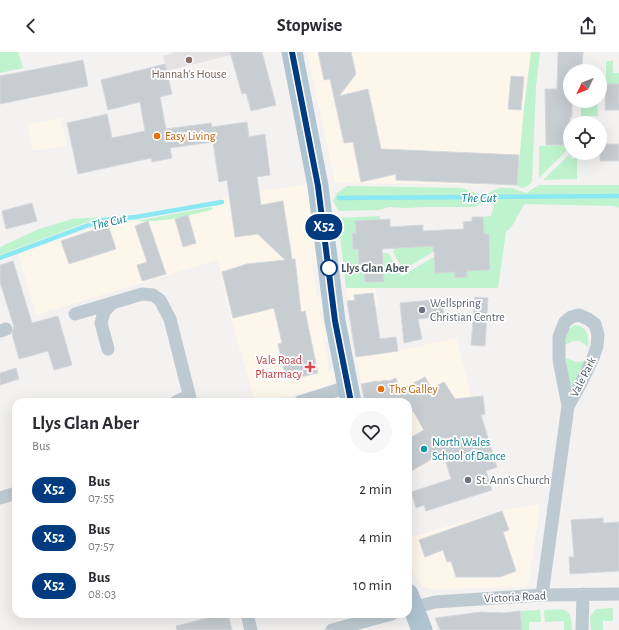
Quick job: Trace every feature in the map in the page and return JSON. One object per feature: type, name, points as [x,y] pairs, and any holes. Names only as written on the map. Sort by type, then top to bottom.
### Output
[{"type":"main road","points":[[292,52],[318,186],[335,321],[349,395]]},
{"type":"main road","points":[[412,608],[422,630]]},
{"type":"street","points":[[75,314],[142,294],[153,295],[160,300],[170,319],[190,398]]},
{"type":"street","points":[[108,349],[101,323],[104,312],[112,303]]},
{"type":"street","name":"Vale Park","points":[[542,595],[568,406],[559,360],[559,337],[564,322],[571,317],[579,315],[595,324],[598,335],[597,346],[581,383],[568,406]]},
{"type":"street","points":[[328,398],[349,395]]},
{"type":"street","points":[[0,498],[12,494]]},
{"type":"street","points":[[582,630],[583,594]]},
{"type":"street","name":"Victoria Road","points":[[412,604],[542,595],[619,594]]},
{"type":"street","points":[[247,618],[251,630]]},
{"type":"street","points":[[332,630],[377,618]]},
{"type":"shaded area","name":"Hannah's House","points":[[176,52],[242,52],[167,71],[163,56]]},
{"type":"shaded area","points":[[307,52],[538,52],[521,188],[517,185],[335,183]]},
{"type":"shaded area","points":[[61,118],[66,145],[33,151],[28,124]]},
{"type":"shaded area","points":[[307,184],[319,264],[312,265],[317,296],[324,295],[326,311],[320,312],[322,325],[328,324],[330,340],[324,341],[329,372],[336,372],[333,382],[323,388],[282,398],[254,398],[232,321],[217,260],[36,315],[18,254],[106,224],[136,221],[224,205],[222,197]]},
{"type":"shaded area","points":[[346,288],[376,288],[377,307],[348,310]]},
{"type":"shaded area","points":[[456,338],[471,397],[486,431],[412,473],[412,398],[364,398],[356,357],[398,351]]},
{"type":"shaded area","points":[[540,504],[529,582],[525,587],[435,590],[424,587],[418,581],[412,566],[412,537],[508,509]]},
{"type":"green space","points":[[0,52],[18,52],[23,68],[0,73]]},
{"type":"green space","points":[[531,52],[540,52],[536,87],[532,181],[528,186],[521,188],[517,185],[524,107]]},
{"type":"green space","points":[[606,61],[613,61],[613,73],[619,73],[619,84],[607,84]]},
{"type":"green space","points":[[581,108],[597,108],[598,116],[581,116]]},
{"type":"green space","points":[[563,145],[563,154],[539,178],[539,146]]},
{"type":"green space","points":[[564,160],[577,160],[577,179],[543,180]]},
{"type":"green space","points":[[539,185],[619,185],[619,208],[614,206],[525,204],[512,226],[506,232],[498,288],[346,288],[338,218],[380,216],[380,220],[355,221],[356,233],[352,233],[358,249],[359,266],[364,266],[365,282],[384,281],[383,271],[380,271],[379,253],[388,253],[402,276],[435,256],[436,273],[455,272],[455,278],[467,277],[467,271],[490,270],[489,234],[484,234],[483,217],[491,216],[494,208],[494,205],[483,202],[475,207],[389,207],[379,210],[339,211],[333,201],[337,193],[347,186],[462,188],[484,195],[499,188],[512,188],[526,193]]},
{"type":"green space","points":[[211,207],[213,208],[211,210],[174,218],[155,221],[136,221]]},
{"type":"green space","points":[[101,217],[0,255],[0,247],[39,229],[72,219]]},
{"type":"green space","points":[[433,242],[433,252],[403,270],[393,252],[395,248]]},
{"type":"green space","points":[[575,325],[583,328],[587,333],[588,348],[583,343],[578,341],[565,345],[568,331]]},
{"type":"green space","points":[[566,358],[577,362],[585,361],[569,392]]},
{"type":"green space","points":[[613,608],[613,621],[603,621],[603,630],[591,630],[590,617],[594,611],[597,609]]},
{"type":"green space","points":[[540,610],[541,622],[529,622],[529,630],[522,630],[520,611]]},
{"type":"green space","points":[[544,610],[566,611],[570,616],[572,630],[564,630],[564,621],[545,622]]},
{"type":"building","points":[[230,52],[262,52],[276,105],[251,111],[246,93],[242,94]]},
{"type":"building","points":[[318,52],[351,52],[356,74],[339,96],[368,89],[381,149],[519,155],[517,185],[396,180],[396,174],[361,182],[353,142],[344,143],[330,79],[324,80]]},
{"type":"building","points":[[558,52],[583,52],[582,64],[563,64],[563,108],[572,108],[572,116],[563,116],[563,145],[546,145],[545,89],[557,89]]},
{"type":"building","points":[[83,60],[88,86],[0,104],[0,76]]},
{"type":"building","points":[[165,64],[172,94],[160,97],[166,129],[211,123],[212,127],[247,122],[249,137],[265,134],[270,175],[257,177],[261,205],[283,201],[292,259],[295,259],[301,312],[305,311],[318,373],[291,379],[290,374],[285,375],[278,344],[282,343],[274,308],[233,318],[222,272],[247,264],[285,260],[258,234],[235,237],[227,180],[219,182],[213,142],[170,148],[172,158],[152,162],[151,158],[78,174],[67,123],[107,114],[112,138],[145,131],[140,102],[108,110],[101,80]]},
{"type":"building","points":[[511,76],[524,77],[521,110],[508,109]]},
{"type":"building","points":[[607,84],[619,84],[619,110],[605,110],[605,108],[607,108]]},
{"type":"building","points":[[607,144],[619,144],[619,161],[600,161],[607,160]]},
{"type":"building","points":[[32,203],[37,221],[6,229],[2,211]]},
{"type":"building","points":[[188,215],[196,243],[183,247],[175,219]]},
{"type":"building","points":[[472,217],[483,217],[484,234],[489,234],[490,270],[467,271],[467,277],[455,278],[455,272],[435,273],[433,246],[382,249],[384,282],[365,282],[364,266],[359,266],[358,249],[353,249],[352,233],[356,233],[355,221],[390,219],[390,227],[423,225],[423,231],[464,229],[463,222],[472,221]]},
{"type":"building","points":[[148,221],[166,274],[142,281],[137,265],[147,262],[135,226]]},
{"type":"building","points":[[108,225],[116,249],[69,264],[61,241]]},
{"type":"building","points":[[13,261],[32,323],[58,316],[72,365],[54,370],[48,351],[19,359],[12,334],[14,327],[0,282],[0,265]]},
{"type":"building","points":[[373,293],[380,339],[396,337],[398,351],[356,357],[347,301],[355,300],[354,295]]},
{"type":"building","points":[[475,297],[488,298],[485,346],[471,345]]},
{"type":"building","name":"Wellspring Christian Centre","points":[[442,299],[444,316],[418,319],[422,339],[404,343],[400,303]]},
{"type":"building","points":[[16,368],[19,379],[0,385],[0,373]]},
{"type":"building","points":[[425,377],[431,388],[444,382],[455,399],[483,396],[485,414],[481,415],[497,467],[486,471],[492,490],[426,511],[424,505],[416,508],[412,492],[451,479],[443,453],[412,471],[412,437],[424,430],[412,411],[412,398],[364,398],[361,384],[377,381],[388,381],[396,378],[400,390]]},
{"type":"building","points":[[502,511],[509,530],[503,532],[516,571],[500,577],[456,577],[451,561],[447,562],[443,550],[425,557],[419,540]]},
{"type":"building","points":[[603,518],[603,523],[619,522],[619,571],[570,574],[569,557],[574,557],[571,520]]},
{"type":"building","points":[[520,611],[522,630],[440,630],[435,618],[481,612],[503,613]]},
{"type":"building","points":[[207,618],[229,618],[232,630],[177,630],[176,626]]},
{"type":"waterway","name":"The Cut","points":[[339,198],[619,196]]},
{"type":"waterway","name":"The Cut","points":[[0,258],[102,220],[136,217],[222,202]]},
{"type":"bus line","name":"X52","points":[[292,52],[318,186],[335,321],[350,398]]},
{"type":"place","name":"Hannah's House","points":[[189,60]]},
{"type":"place","name":"Easy Living","points":[[157,136]]},
{"type":"place","name":"Llys Glan Aber","points":[[329,268]]},
{"type":"place","name":"Wellspring Christian Centre","points":[[422,310]]},
{"type":"place","name":"Vale Road Pharmacy","points":[[310,367]]},
{"type":"place","name":"The Galley","points":[[381,389]]},
{"type":"place","name":"North Wales School of Dance","points":[[424,449]]},
{"type":"place","name":"St. Ann's Church","points":[[468,480]]}]
